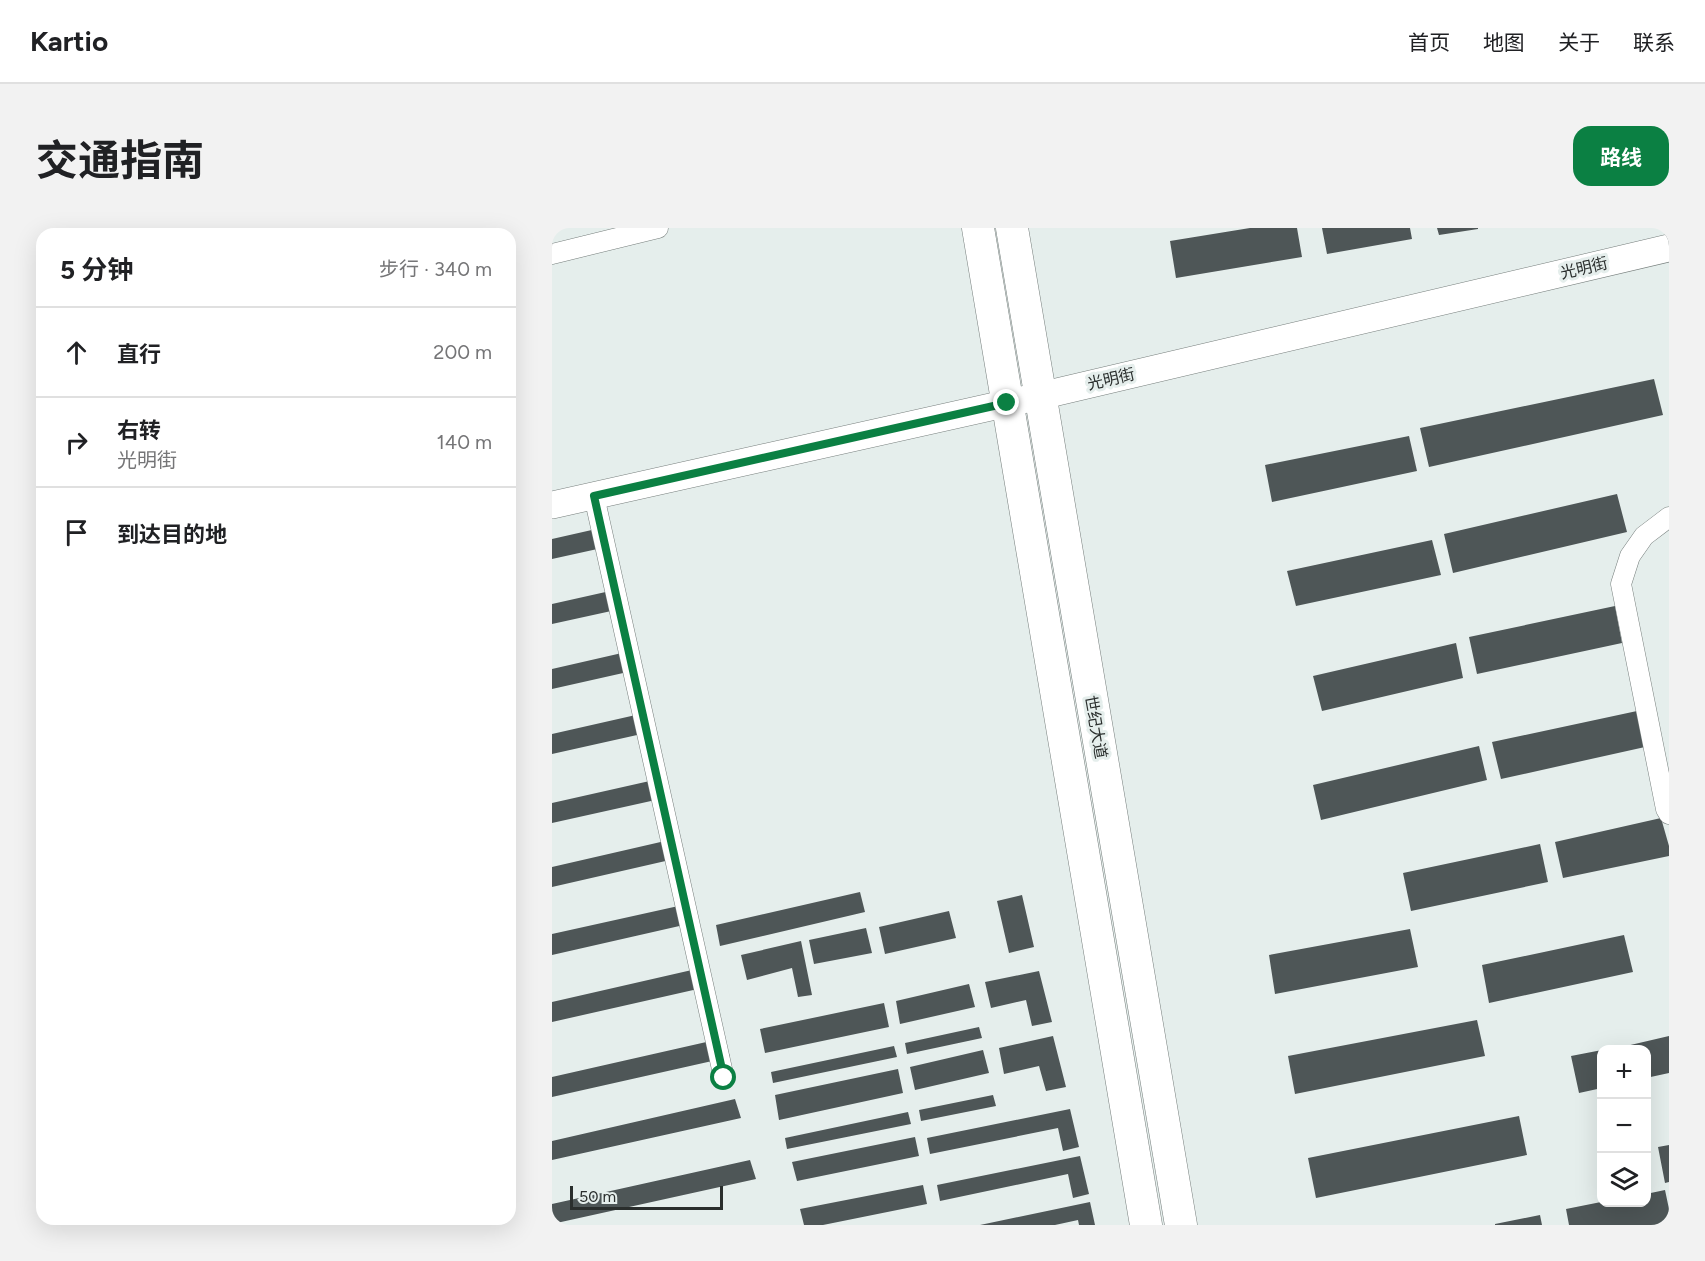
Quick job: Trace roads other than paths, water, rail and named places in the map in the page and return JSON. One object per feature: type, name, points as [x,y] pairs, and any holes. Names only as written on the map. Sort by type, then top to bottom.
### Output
[{"type":"main road","name":"世纪大道","points":[[978,228],[1146,1225]]},
{"type":"main road","name":"世纪大道","points":[[1012,228],[1181,1225]]},
{"type":"street","points":[[552,254],[658,228]]},
{"type":"street","name":"光明街","points":[[552,506],[1040,396],[1669,248]]},
{"type":"street","points":[[594,496],[724,1078]]},
{"type":"street","points":[[1669,517],[1644,536],[1630,556],[1621,584],[1666,809],[1669,814]]}]
